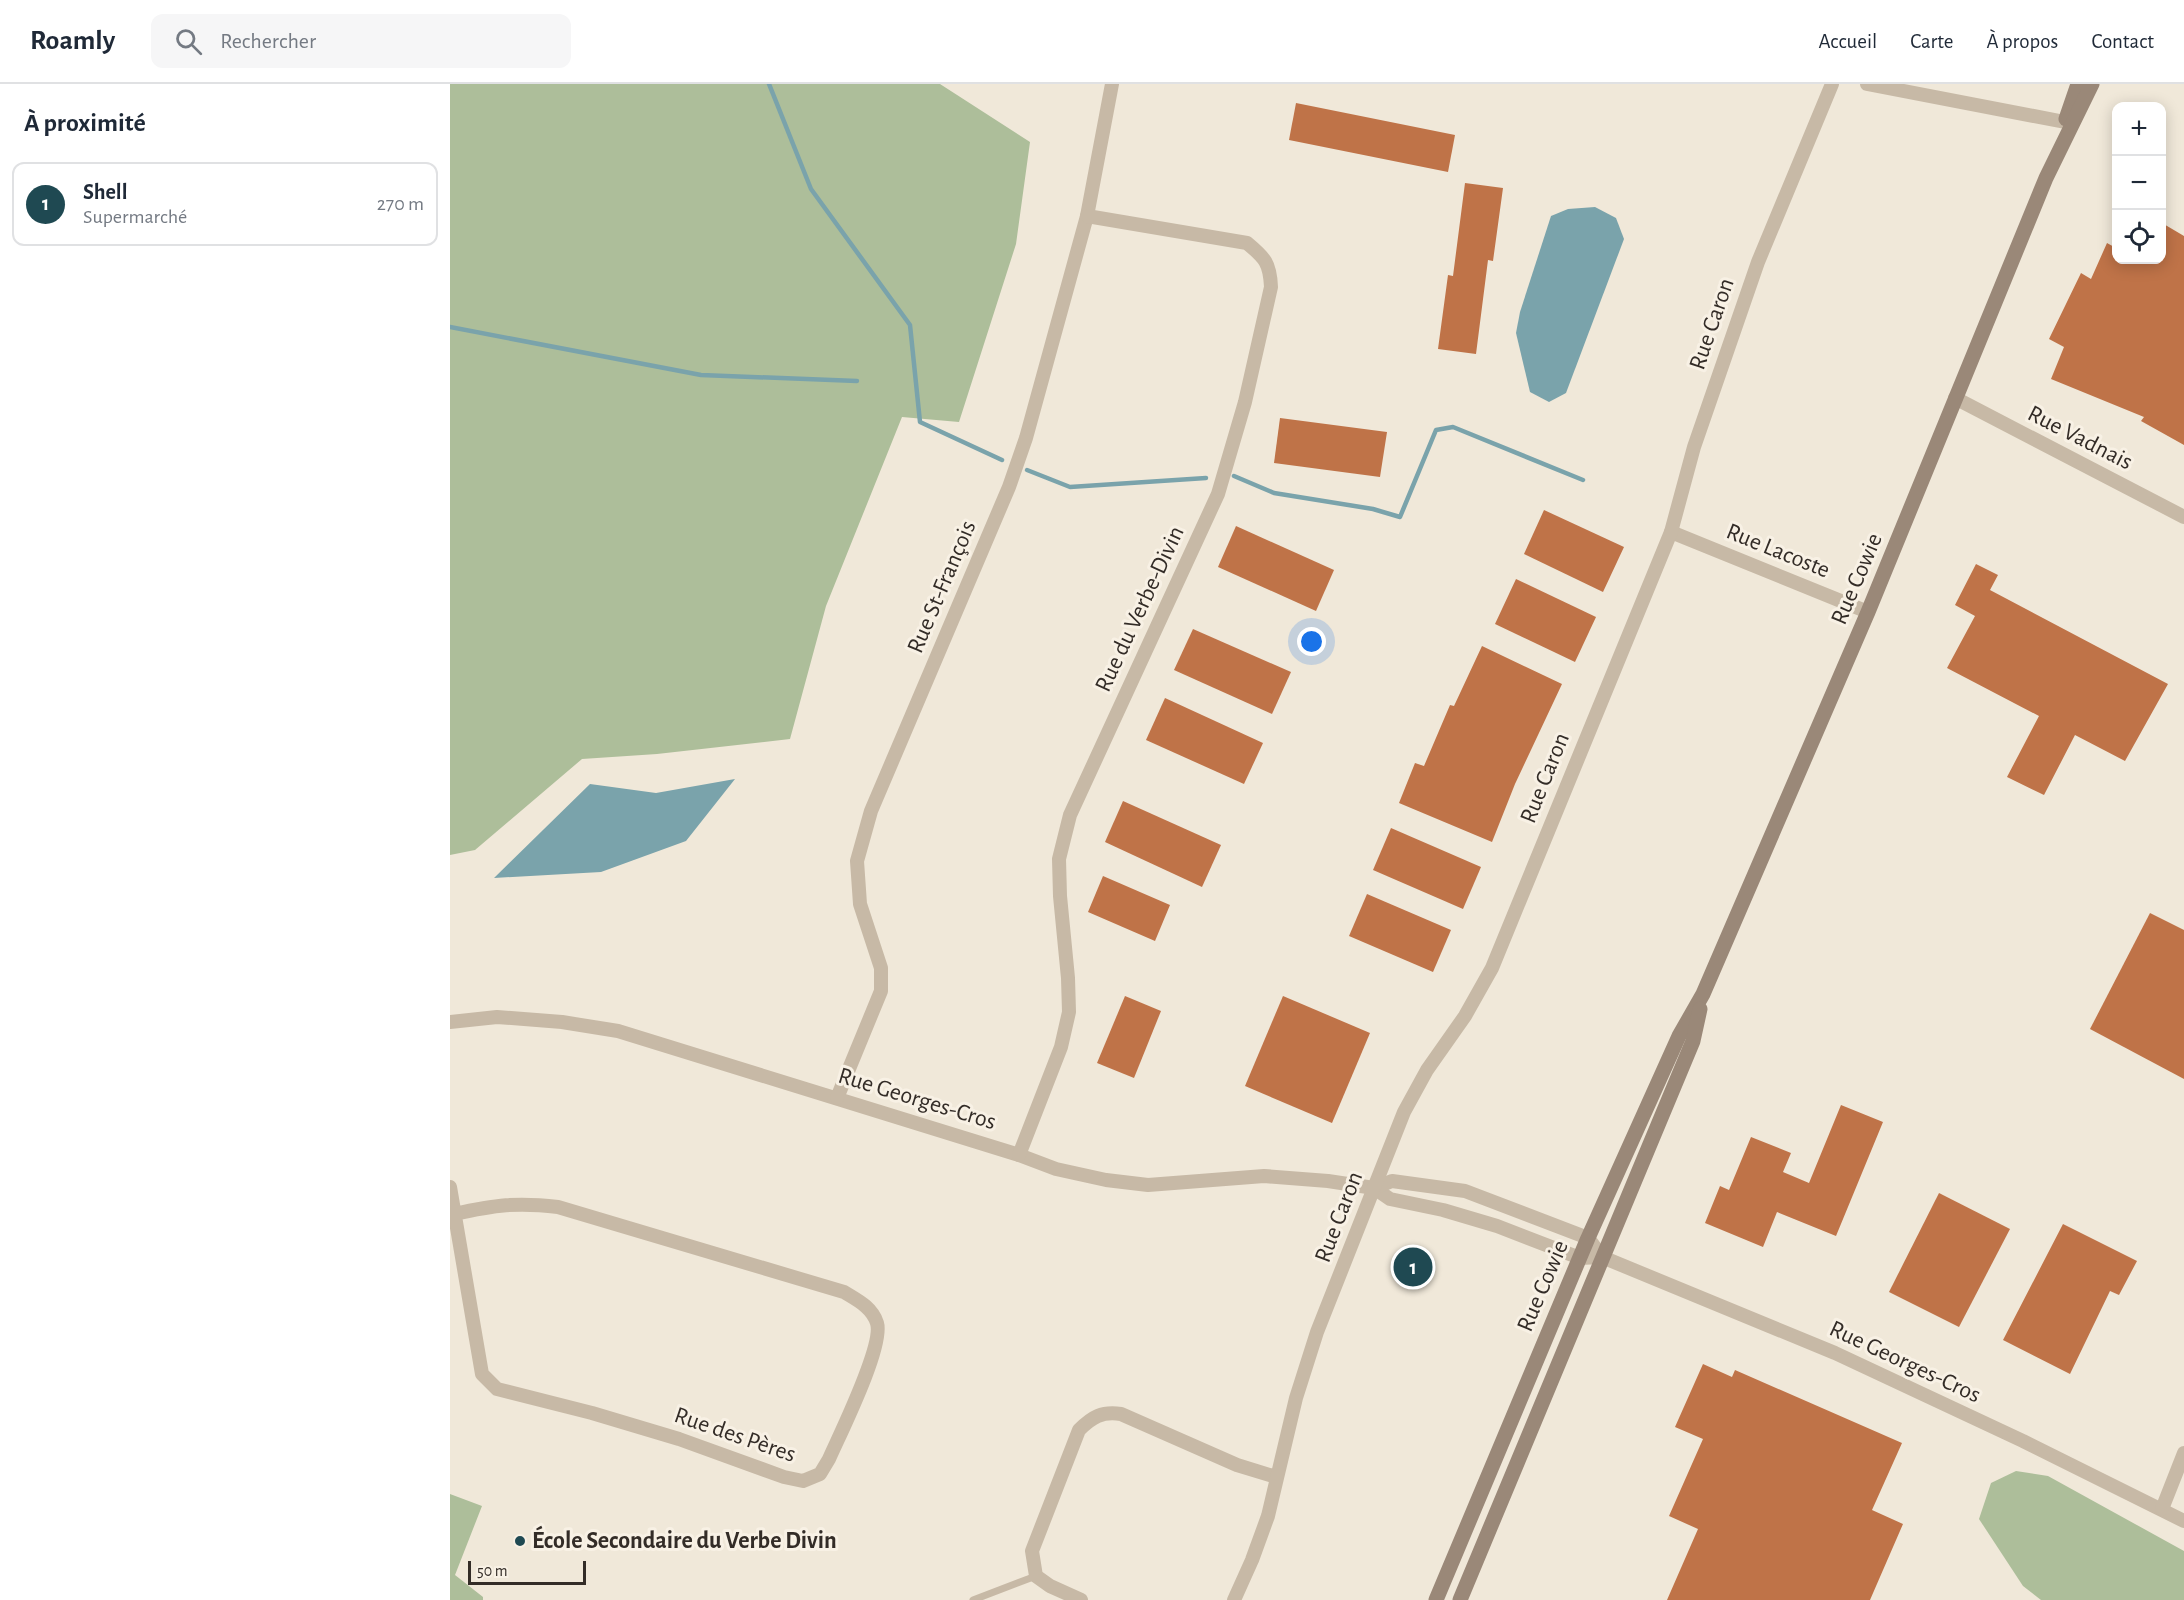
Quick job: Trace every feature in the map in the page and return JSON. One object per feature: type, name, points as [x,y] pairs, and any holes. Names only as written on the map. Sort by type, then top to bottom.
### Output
[{"type":"main road","name":"Rue Cowie","points":[[2046,178],[2078,84]]},
{"type":"main road","name":"Rue Cowie","points":[[1436,1600],[1588,1238],[1679,1036],[1703,994],[1868,612],[2046,178],[2092,84]]},
{"type":"main road","name":"Rue Cowie","points":[[1460,1600],[1693,1041],[1703,994]]},
{"type":"street","name":"Rue St-François","points":[[837,1098],[881,991],[881,968],[860,904],[857,861],[871,811],[1009,487],[1026,438],[1087,216],[1112,84]]},
{"type":"street","name":"Rue Caron","points":[[1234,1600],[1268,1516],[1296,1398],[1317,1332],[1404,1112],[1427,1070],[1466,1016],[1492,968],[1671,532],[1694,447],[1758,262],[1832,84]]},
{"type":"street","points":[[1867,84],[2065,122]]},
{"type":"street","name":"Rue du Verbe-Divin","points":[[1019,1155],[1061,1047],[1069,1012],[1059,859],[1070,815],[1218,494],[1245,402],[1271,287],[1270,269],[1263,256],[1247,243],[1087,216]]},
{"type":"street","name":"Rue Vadnais","points":[[1955,398],[2184,517]]},
{"type":"street","name":"Rue Lacoste","points":[[1671,532],[1868,612]]},
{"type":"street","name":"Rue Georges-Cros","points":[[451,1022],[497,1017],[562,1022],[618,1031],[1066,1171],[1106,1180],[1148,1185],[1264,1176],[1328,1181],[1374,1188],[1390,1199],[1478,1220],[1580,1258],[1602,1257],[1835,1353],[2023,1441],[2184,1521]]},
{"type":"street","name":"Rue Georges-Cros","points":[[1374,1188],[1392,1181],[1465,1191],[1588,1238]]},
{"type":"street","name":"Rue des Pères","points":[[450,1187],[452,1215],[482,1374],[497,1389],[592,1413],[679,1439],[784,1478],[803,1481],[820,1474],[829,1459],[876,1348],[878,1324],[867,1306],[844,1292],[558,1208],[527,1204],[494,1205],[452,1215]]},
{"type":"street","points":[[1478,1220],[1484,1199]]},
{"type":"street","points":[[1588,1238],[1602,1257]]},
{"type":"street","points":[[1081,1600],[1050,1586],[1036,1576],[1032,1551],[1079,1430],[1092,1417],[1110,1412],[1121,1414],[1237,1465],[1276,1477]]},
{"type":"street","points":[[2162,1509],[2181,1467],[2184,1453]]},
{"type":"lane","points":[[973,1600],[1036,1576]]},
{"type":"green space","points":[[450,84],[940,84],[1030,142],[1016,244],[959,422],[902,417],[826,606],[790,739],[657,754],[582,759],[475,850],[450,855]]},
{"type":"green space","points":[[2016,1471],[2048,1476],[2184,1551],[2184,1600],[2041,1600],[2023,1586],[1979,1519],[1991,1483]]},
{"type":"green space","points":[[450,1494],[482,1506],[455,1575],[483,1597],[483,1600],[450,1600]]},
{"type":"water","points":[[1595,207],[1616,218],[1624,239],[1566,393],[1549,402],[1530,392],[1516,333],[1520,312],[1551,216],[1568,209]]},
{"type":"water","points":[[735,779],[686,841],[601,872],[494,878],[590,784],[656,793]]},
{"type":"building","points":[[1296,103],[1455,135],[1448,172],[1289,140]]},
{"type":"building","points":[[1465,183],[1503,188],[1493,261],[1488,260],[1476,354],[1438,349],[1448,275],[1453,276]]},
{"type":"building","points":[[2166,225],[2184,236],[2184,445],[2141,421],[2144,417],[2051,379],[2064,347],[2049,339],[2081,273],[2091,279],[2107,243],[2112,246],[2112,264],[2166,264]]},
{"type":"building","points":[[1280,418],[1387,432],[1380,477],[1274,463]]},
{"type":"building","points":[[1544,510],[1624,547],[1603,592],[1524,554]]},
{"type":"building","points":[[1236,526],[1334,570],[1316,611],[1218,567]]},
{"type":"building","points":[[1976,564],[1998,575],[1990,590],[2168,684],[2125,761],[2075,735],[2044,795],[2007,777],[2039,716],[1947,668],[1975,616],[1955,605]]},
{"type":"building","points":[[1516,579],[1596,617],[1575,662],[1495,624]]},
{"type":"building","points":[[1193,629],[1291,672],[1272,714],[1174,670]]},
{"type":"building","points":[[1482,646],[1562,684],[1515,784],[1492,842],[1399,803],[1415,763],[1424,766],[1450,705],[1454,706]]},
{"type":"building","points":[[1165,698],[1263,743],[1244,784],[1146,740]]},
{"type":"building","points":[[1123,801],[1221,845],[1202,887],[1105,842]]},
{"type":"building","points":[[1391,828],[1481,867],[1463,909],[1373,870]]},
{"type":"building","points":[[1103,876],[1170,905],[1155,941],[1088,912]]},
{"type":"building","points":[[1367,894],[1451,930],[1433,972],[1349,936]]},
{"type":"building","points":[[2150,913],[2184,930],[2184,1079],[2090,1029]]},
{"type":"building","points":[[1125,996],[1161,1011],[1134,1078],[1097,1063]]},
{"type":"building","points":[[1283,996],[1370,1033],[1332,1123],[1245,1086]]},
{"type":"building","points":[[1841,1105],[1883,1122],[1836,1236],[1777,1212],[1763,1247],[1705,1223],[1720,1186],[1729,1190],[1751,1137],[1791,1153],[1783,1172],[1809,1183]]},
{"type":"building","points":[[1939,1193],[2010,1229],[1959,1327],[1889,1292]]},
{"type":"building","points":[[2063,1224],[2137,1261],[2119,1295],[2110,1291],[2070,1374],[2003,1340]]},
{"type":"building","points":[[1703,1364],[1732,1377],[1735,1370],[1902,1443],[1872,1510],[1903,1524],[1870,1600],[1667,1600],[1698,1529],[1669,1516],[1703,1439],[1675,1427]]},
{"type":"waterway","points":[[769,84],[811,189],[910,325],[920,422],[1002,460]]},
{"type":"waterway","points":[[450,327],[701,375],[857,381]]},
{"type":"waterway","points":[[1234,476],[1274,493],[1373,509],[1400,517],[1436,430],[1453,427],[1583,480]]},
{"type":"waterway","points":[[1027,470],[1070,487],[1206,478]]},
{"type":"place","name":"Shell","points":[[1413,1267]]},
{"type":"place","name":"École Secondaire du Verbe Divin","points":[[520,1541]]}]
